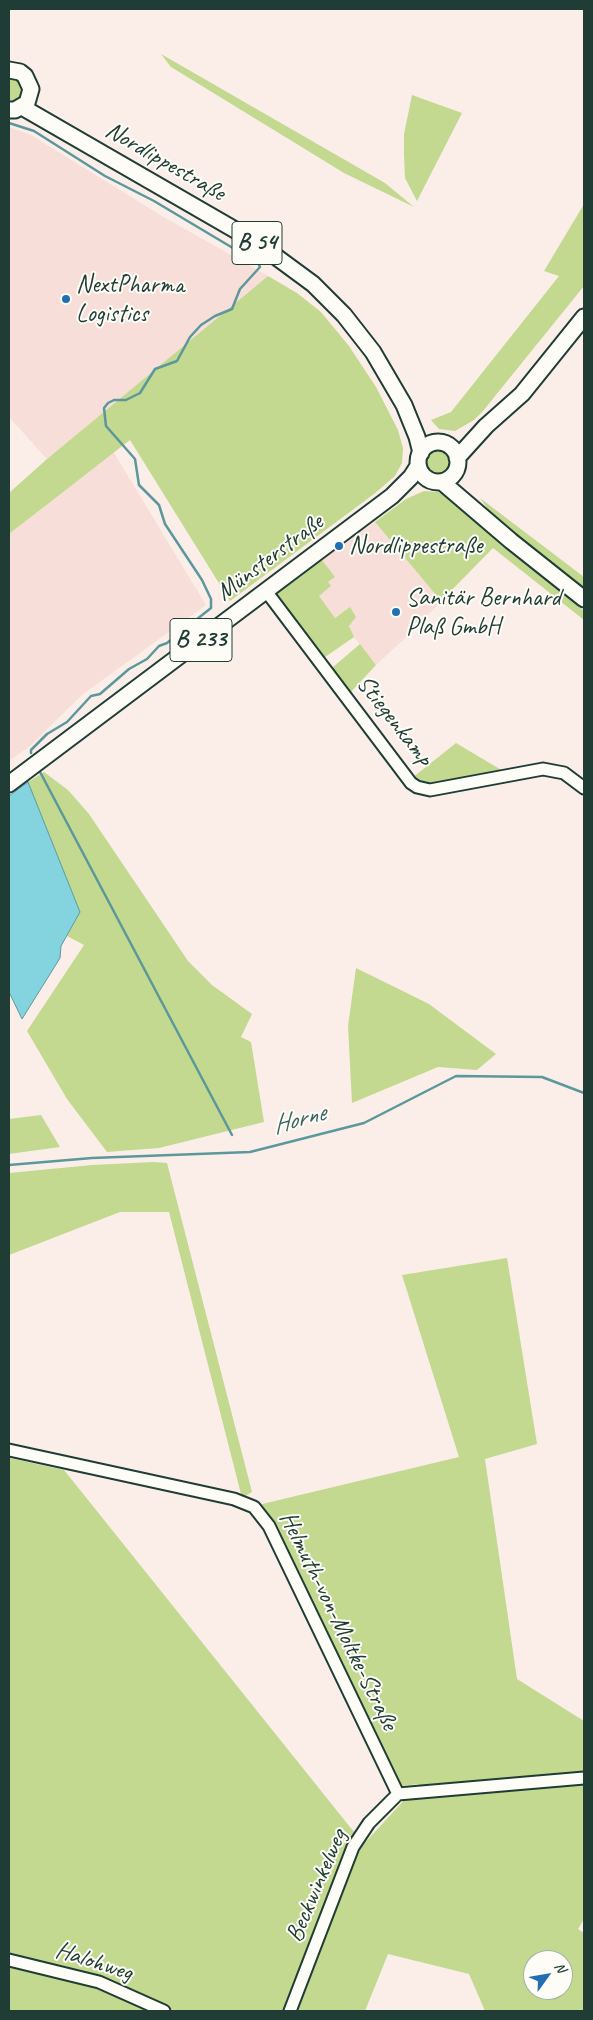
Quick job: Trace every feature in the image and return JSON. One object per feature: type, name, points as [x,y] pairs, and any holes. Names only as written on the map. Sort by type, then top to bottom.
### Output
[{"type":"main road","name":"Nordlippestraße","points":[[9,70],[20,72],[25,76],[32,89],[20,105],[256,242],[313,284],[344,315],[373,352],[404,406],[418,437],[420,459]]},
{"type":"main road","points":[[435,481],[456,465],[486,426],[522,394],[584,317]]},
{"type":"main road","name":"Nordlippestraße","points":[[404,406],[424,432],[442,444]]},
{"type":"main road","points":[[486,426],[455,443],[428,445],[420,459],[422,474],[435,481],[488,521],[584,599]]},
{"type":"main road","points":[[442,444],[456,465],[461,486],[488,521]]},
{"type":"main road","name":"Münsterstraße","points":[[9,784],[392,496],[411,477],[420,459]]},
{"type":"main road","name":"Münsterstraße","points":[[392,496],[435,481]]},
{"type":"street","name":"Stiegenkamp","points":[[266,591],[411,783],[417,787],[430,790],[543,769],[564,773],[584,788]]},
{"type":"street","name":"Helmuth-von-Moltke-Straße","points":[[9,1450],[234,1499],[254,1508],[269,1526],[398,1794]]},
{"type":"street","points":[[398,1794],[584,1778]]},
{"type":"street","name":"Beckwinkelweg","points":[[290,2011],[353,1848],[370,1823],[398,1794]]},
{"type":"street","name":"Halohweg","points":[[9,1960],[99,1982],[164,2011]]},
{"type":"shaded area","points":[[9,127],[31,135],[162,216],[268,276],[47,459],[9,417]]},
{"type":"shaded area","points":[[113,451],[206,605],[82,695],[30,746],[9,761],[9,534]]},
{"type":"shaded area","points":[[375,522],[441,601],[416,628],[376,665],[350,632],[350,608],[335,618],[318,595],[330,587],[328,582],[335,577],[322,560]]},
{"type":"green space","points":[[161,54],[385,183],[414,207],[344,173],[171,67]]},
{"type":"green space","points":[[9,76],[17,76],[27,94],[9,107]]},
{"type":"green space","points":[[412,95],[462,113],[417,201],[405,178],[404,134]]},
{"type":"green space","points":[[584,204],[584,286],[474,420],[455,431],[439,429],[431,420],[451,412],[559,276],[544,271]]},
{"type":"green space","points":[[268,276],[297,293],[321,312],[349,346],[376,387],[398,430],[403,448],[402,463],[395,476],[374,494],[230,601],[130,440],[9,534],[9,493],[47,459]]},
{"type":"green space","points":[[438,446],[444,447],[449,451],[453,456],[453,468],[449,473],[444,477],[438,478],[432,477],[427,473],[423,468],[422,462],[423,456],[427,451],[432,447]]},
{"type":"green space","points":[[424,491],[438,492],[450,498],[502,546],[584,611],[584,620],[493,548],[441,601],[375,522],[406,499]]},
{"type":"green space","points":[[480,498],[584,577],[584,589],[516,537],[492,515]]},
{"type":"green space","points":[[322,560],[335,577],[328,582],[331,586],[319,596],[335,618],[350,607],[356,617],[349,626],[354,637],[325,657],[321,656],[277,594],[279,590]]},
{"type":"green space","points":[[360,644],[376,665],[349,694],[332,671],[333,667]]},
{"type":"green space","points":[[456,743],[503,771],[430,785],[420,783],[412,778]]},
{"type":"green space","points":[[44,772],[68,790],[89,814],[188,961],[212,985],[252,1014],[241,1037],[251,1042],[264,1122],[159,1148],[107,1152],[67,1099],[27,1031],[84,945],[67,936],[80,912],[28,782]]},
{"type":"green space","points":[[356,968],[429,1004],[496,1054],[477,1070],[438,1067],[352,1103],[348,1026]]},
{"type":"green space","points":[[41,1115],[60,1147],[9,1154],[9,1119]]},
{"type":"green space","points":[[167,1163],[252,1492],[242,1498],[169,1212],[120,1212],[9,1255],[9,1173],[92,1165]]},
{"type":"green space","points":[[507,1258],[537,1444],[485,1459],[517,1679],[584,1721],[584,1919],[578,1929],[584,1933],[584,2011],[485,2011],[469,1974],[388,1954],[365,2011],[296,2011],[360,1848],[419,1784],[400,1786],[258,1505],[459,1457],[402,1275]]},
{"type":"green space","points":[[9,1458],[64,1470],[354,1832],[285,2011],[176,2011],[105,1978],[9,1956]]},
{"type":"green space","points":[[9,1967],[97,1987],[152,2011],[9,2011]]},
{"type":"water","points":[[28,782],[80,912],[61,946],[60,958],[22,1019],[9,992],[9,796]]},
{"type":"waterway","points":[[9,123],[34,131],[105,176],[154,201],[258,263],[260,267],[240,289],[232,309],[215,316],[201,325],[190,337],[177,361],[155,369],[140,393],[126,400],[114,400],[104,408],[106,426],[135,459],[139,485],[159,505],[165,524],[202,580],[211,599],[211,608],[167,643],[159,646],[147,659],[129,669],[100,694],[91,696],[67,722],[47,734],[31,750],[31,753]]},
{"type":"waterway","points":[[39,770],[232,1135]]},
{"type":"waterway","name":"Horne","points":[[9,1165],[92,1158],[250,1152],[364,1123],[456,1076],[542,1077],[584,1093]]},
{"type":"place","name":"NextPharma Logistics","points":[[66,299]]},
{"type":"place","name":"Nordlippestraße","points":[[339,546]]},
{"type":"place","name":"Sanitär Bernhard Plaß GmbH","points":[[396,612]]}]
